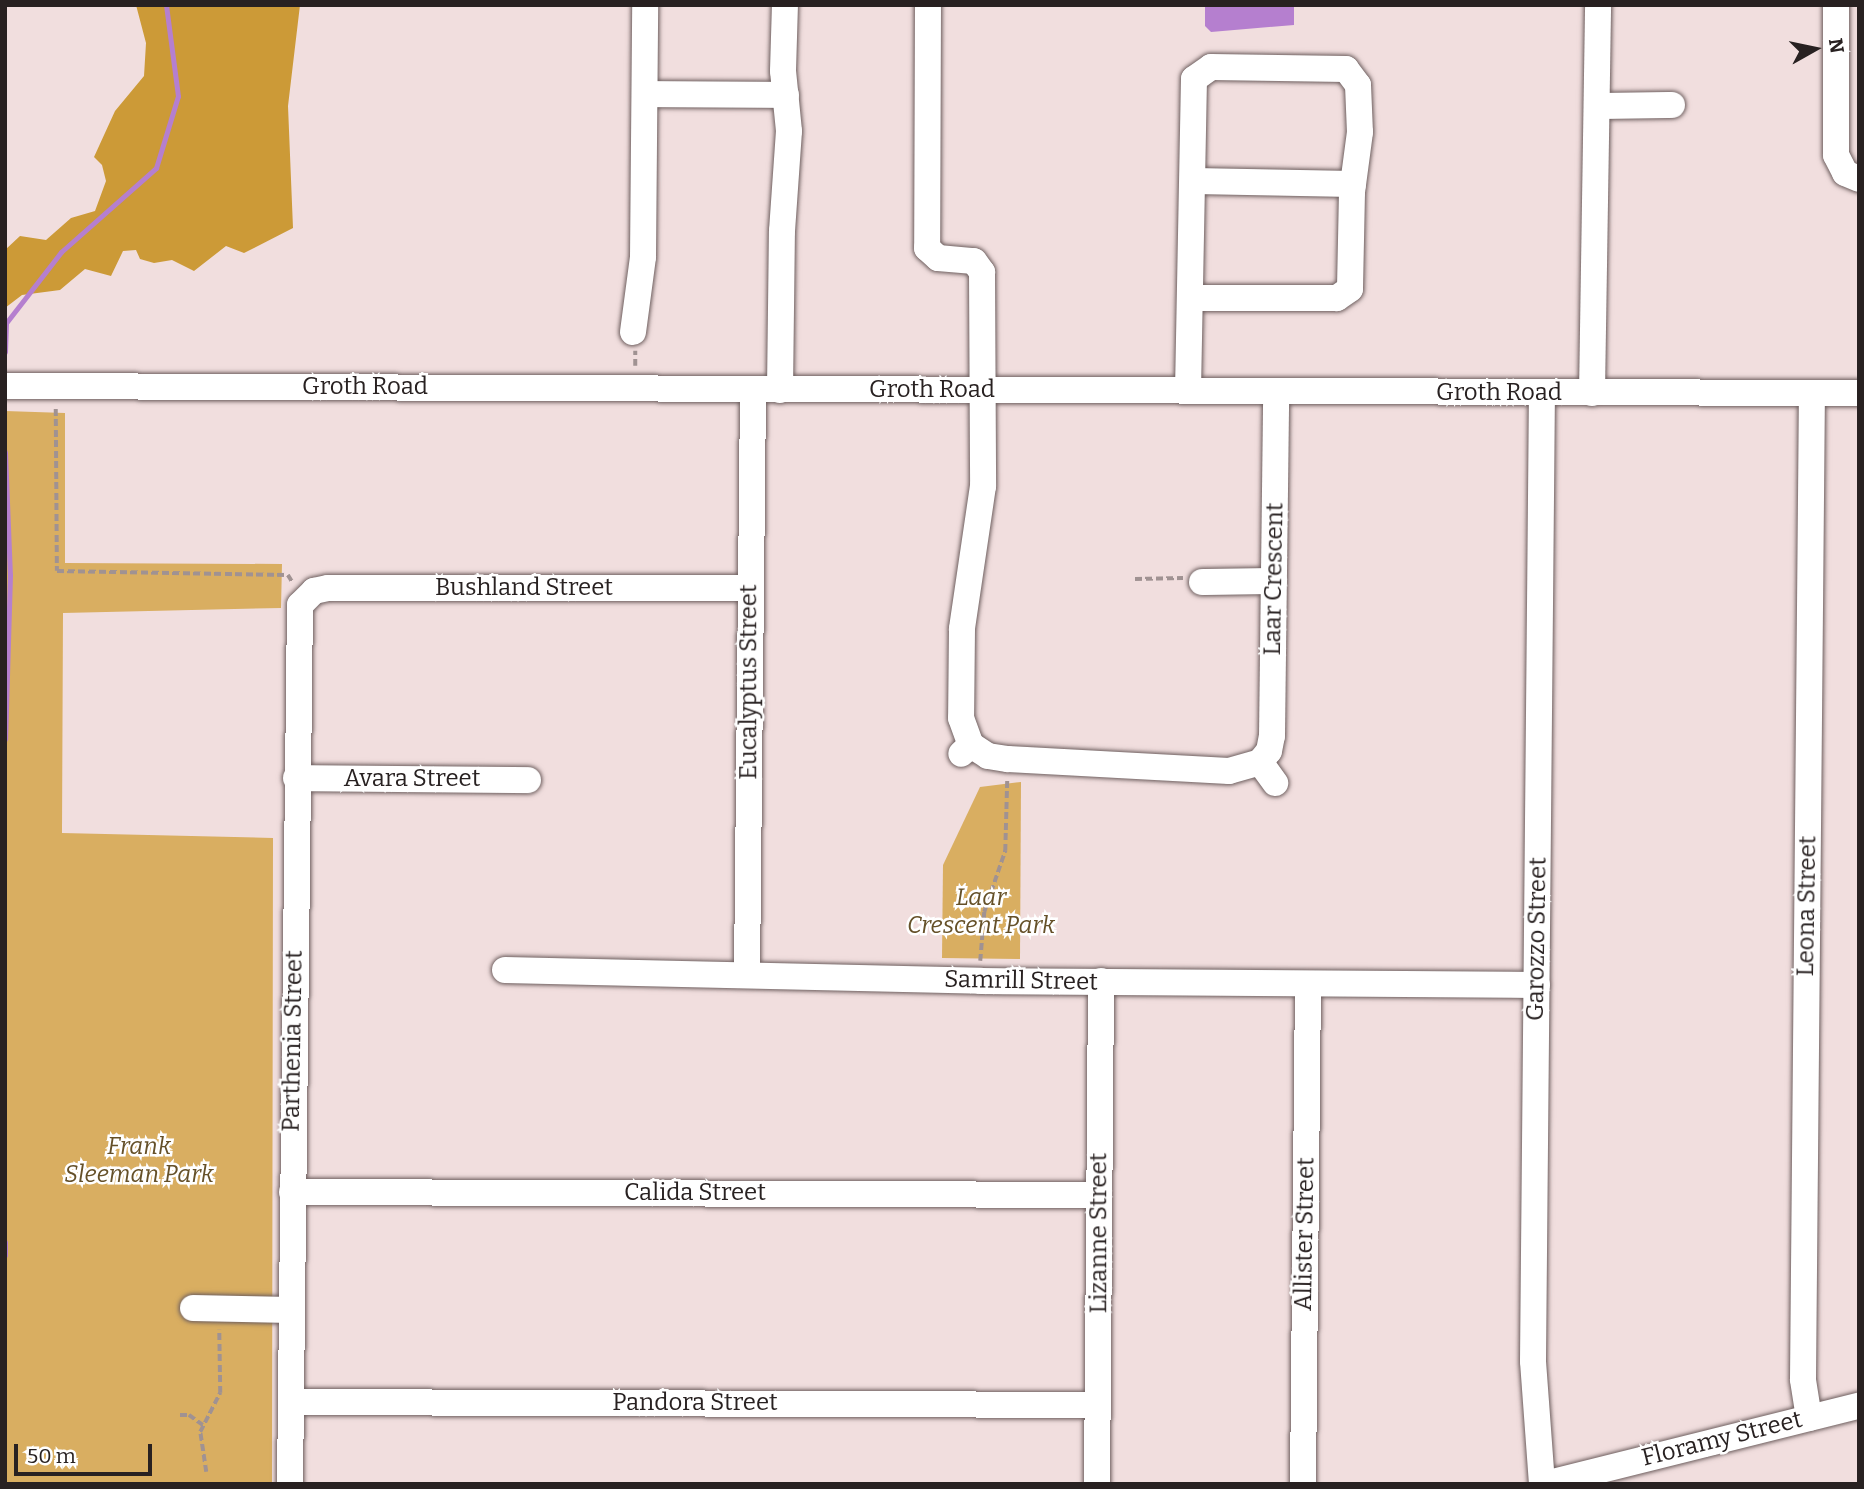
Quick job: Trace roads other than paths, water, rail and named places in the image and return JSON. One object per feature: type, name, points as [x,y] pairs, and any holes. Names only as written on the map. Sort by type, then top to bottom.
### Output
[{"type":"street","points":[[633,332],[643,257],[640,194],[646,94],[645,5]]},
{"type":"street","points":[[780,390],[786,95],[785,5]]},
{"type":"street","points":[[928,5],[927,248],[938,258],[970,260],[981,267],[983,486],[962,629],[961,718],[966,750],[1008,759],[1229,771],[1260,762],[1275,783]]},
{"type":"street","points":[[1592,393],[1598,5]]},
{"type":"street","points":[[1836,5],[1835,139],[1850,174]]},
{"type":"street","points":[[1188,391],[1193,298],[1194,181],[1191,89],[1200,70],[1332,66],[1351,73],[1359,91],[1359,163],[1353,184],[1351,285],[1344,296],[1193,298]]},
{"type":"street","points":[[646,94],[786,95]]},
{"type":"street","points":[[1597,106],[1672,105]]},
{"type":"street","points":[[1194,181],[1353,184]]},
{"type":"street","name":"Groth Road","points":[[5,386],[1859,393]]},
{"type":"street","name":"Eucalyptus Street","points":[[747,974],[753,389]]},
{"type":"street","name":"Laar Crescent","points":[[1260,762],[1269,751],[1272,736],[1276,392]]},
{"type":"street","name":"Garozzo Street","points":[[1542,393],[1534,1362],[1543,1484]]},
{"type":"street","name":"Leona Street","points":[[1809,1418],[1803,1379],[1812,393]]},
{"type":"street","points":[[1202,582],[1274,581]]},
{"type":"street","name":"Bushland Street","points":[[303,600],[328,588],[749,588]]},
{"type":"street","name":"Parthenia Street","points":[[290,1484],[296,617],[303,600]]},
{"type":"street","name":"Avara Street","points":[[296,778],[528,779]]},
{"type":"street","name":"Samrill Street","points":[[505,970],[981,981],[1537,985]]},
{"type":"street","name":"Lizanne Street","points":[[1097,1484],[1101,982]]},
{"type":"street","name":"Allister Street","points":[[1303,1484],[1308,984]]},
{"type":"street","name":"Calida Street","points":[[292,1192],[1099,1195]]},
{"type":"street","points":[[193,1308],[291,1310]]},
{"type":"street","name":"Pandora Street","points":[[292,1402],[1098,1405]]},
{"type":"street","name":"Floramy Street","points":[[1543,1484],[1859,1406]]},
{"type":"waterway","points":[[5,352],[6,323],[61,252],[156,168],[178,96],[166,5]]},
{"type":"waterway","points":[[5,452],[10,575],[5,739]]},
{"type":"waterway","points":[[5,1242],[5,1255]]},
{"type":"park label","name":"Laar Crescent Park","points":[[981,912]]},
{"type":"park label","name":"Frank Sleeman Park","points":[[139,1161]]}]
